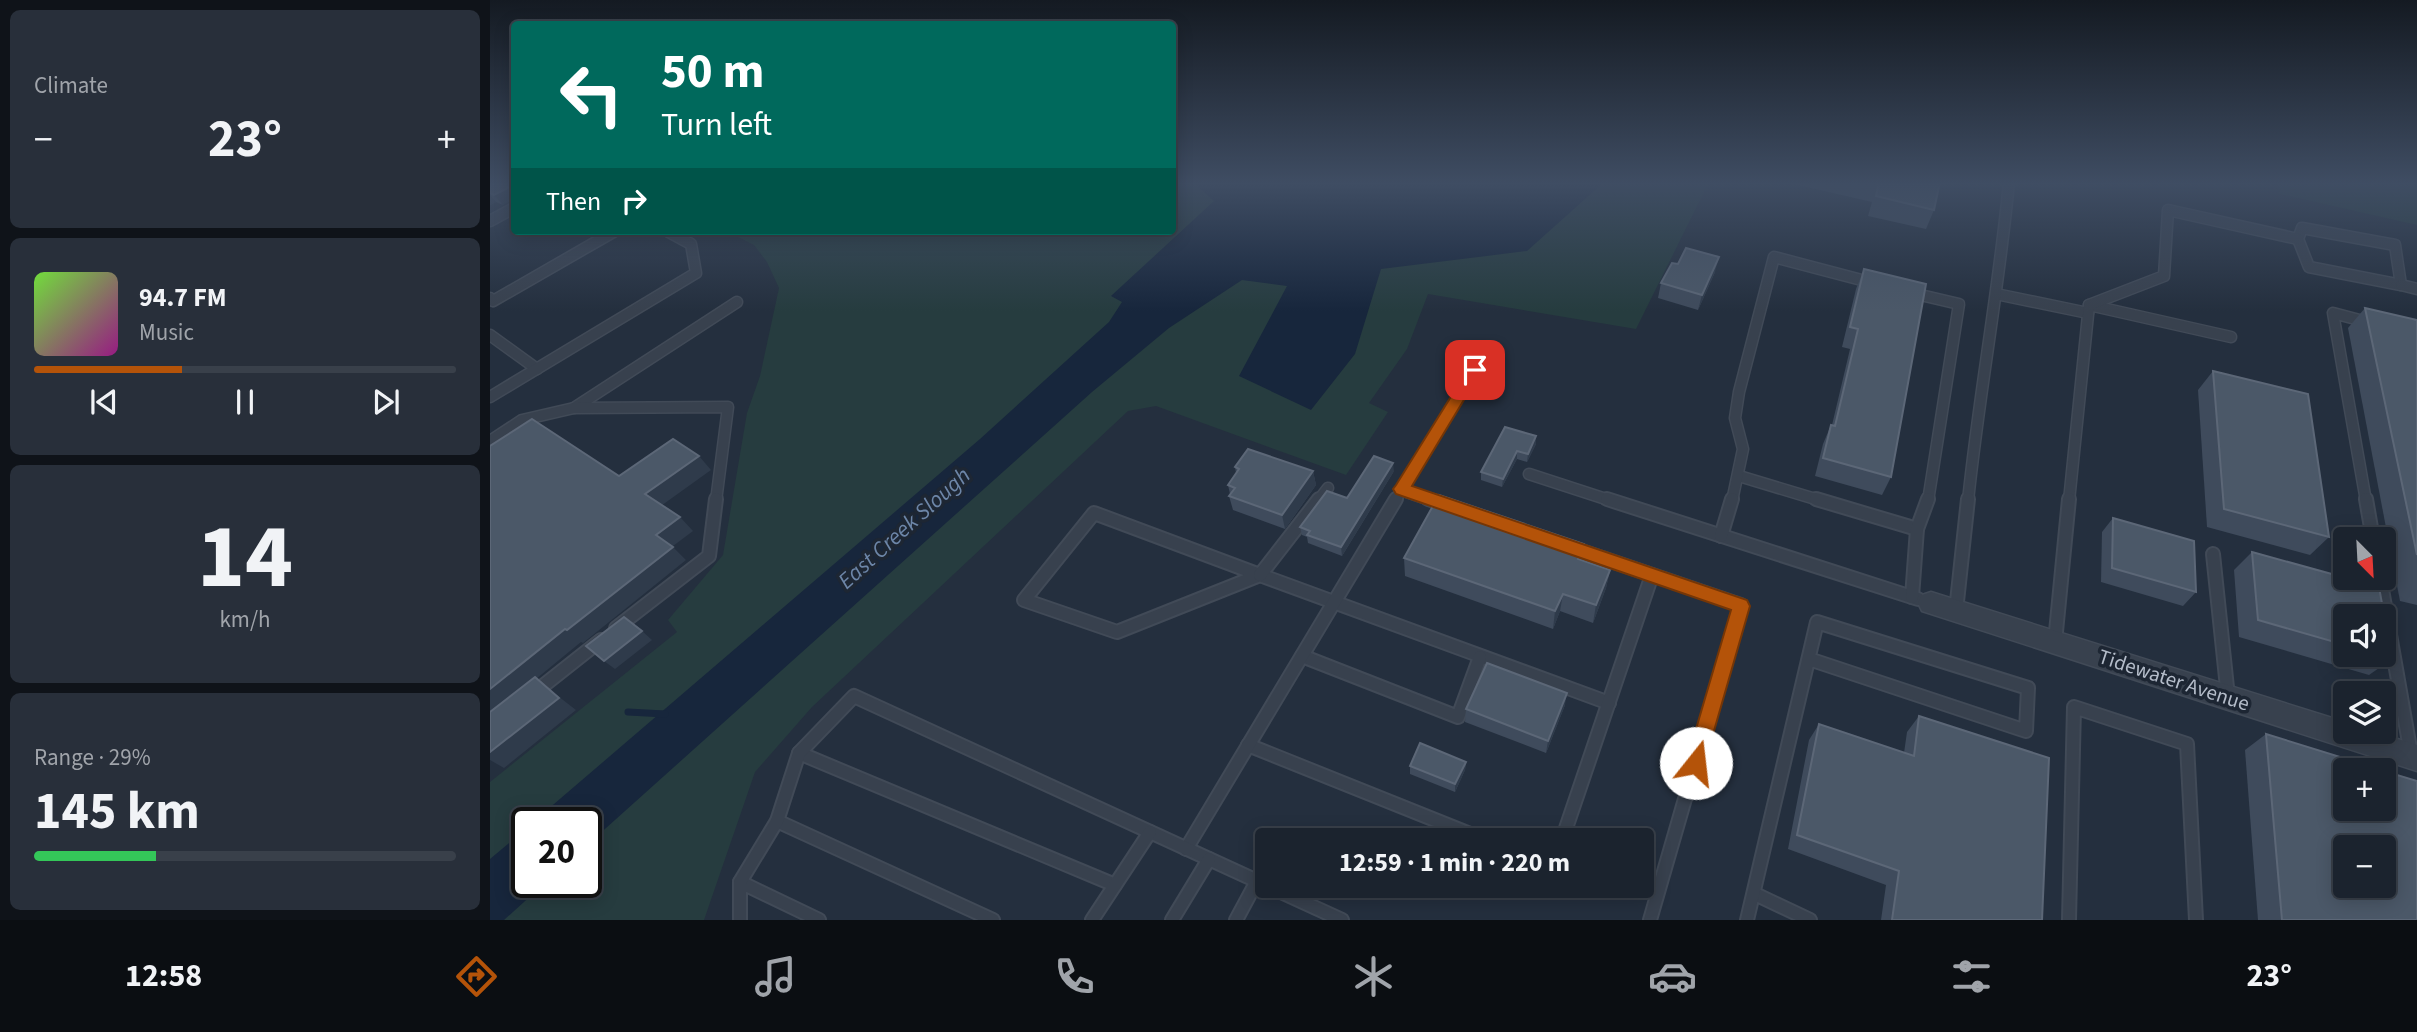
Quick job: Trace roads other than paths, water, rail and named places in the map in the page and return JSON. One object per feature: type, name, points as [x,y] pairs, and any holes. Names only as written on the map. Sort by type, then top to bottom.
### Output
[{"type":"street","name":"Tidewater Avenue","points":[[1933,603],[2414,757]]},
{"type":"lane","points":[[1933,603],[1975,432],[2004,225]]},
{"type":"lane","points":[[2088,309],[2164,276],[2167,225]]},
{"type":"lane","points":[[2235,225],[2298,239]]},
{"type":"lane","points":[[2401,285],[2395,244],[2302,228],[2298,239],[2309,267],[2417,289]]},
{"type":"lane","points":[[491,300],[608,235]]},
{"type":"lane","points":[[490,397],[696,273],[691,244],[674,235]]},
{"type":"lane","points":[[1721,536],[1739,476],[1743,449],[1735,418],[1739,392],[1774,257],[1880,284]]},
{"type":"lane","points":[[1906,291],[1959,304],[1927,506],[1917,529],[1933,603]]},
{"type":"lane","points":[[1996,294],[2231,337]]},
{"type":"lane","points":[[574,408],[737,302]]},
{"type":"lane","points":[[2055,642],[2088,309]]},
{"type":"lane","points":[[2371,527],[2333,313],[2381,326]]},
{"type":"lane","points":[[490,335],[537,369]]},
{"type":"lane","points":[[1186,849],[1475,370]]},
{"type":"lane","points":[[490,441],[522,419],[574,408],[728,407],[709,556],[523,701]]},
{"type":"lane","points":[[1529,474],[1933,603]]},
{"type":"lane","points":[[1739,476],[1917,529]]},
{"type":"lane","points":[[1328,488],[1259,576],[1118,632],[1024,600],[1094,513],[1259,576],[1333,604],[1609,703]]},
{"type":"lane","points":[[1401,489],[1467,512]]},
{"type":"lane","points":[[1560,544],[1741,606],[1650,920]]},
{"type":"lane","points":[[2213,554],[2228,697]]},
{"type":"lane","points":[[1566,828],[1652,575]]},
{"type":"lane","points":[[2382,590],[2414,757]]},
{"type":"lane","points":[[1747,920],[1817,622],[2028,688],[2026,731],[1809,659]]},
{"type":"lane","points":[[1301,656],[1458,717],[1480,657]]},
{"type":"lane","points":[[740,920],[740,882],[777,821],[799,753],[853,696],[1255,880]]},
{"type":"lane","points":[[2070,920],[2074,707],[2187,744],[2196,920]]},
{"type":"lane","points":[[1248,745],[1455,828]]},
{"type":"lane","points":[[799,753],[1115,885]]},
{"type":"lane","points":[[777,821],[993,920]]},
{"type":"lane","points":[[1092,920],[1150,832]]},
{"type":"lane","points":[[1172,920],[1209,859]]},
{"type":"lane","points":[[740,882],[818,920]]},
{"type":"lane","points":[[1236,920],[1255,885]]},
{"type":"lane","points":[[1755,894],[1810,920]]},
{"type":"lane","points":[[1294,898],[1342,920]]},
{"type":"water","name":"East Creek Slough","points":[[1188,225],[1556,225],[1527,251],[1381,269],[1355,354],[1311,410],[1239,376],[1287,286],[1242,280],[1169,328],[1092,392],[602,832],[602,807],[551,807],[980,439],[1109,322],[1122,302],[1111,296]]},
{"type":"water","points":[[511,841],[511,898],[528,898],[504,920],[490,920],[490,859]]},
{"type":"waterway","points":[[628,712],[665,714]]}]
